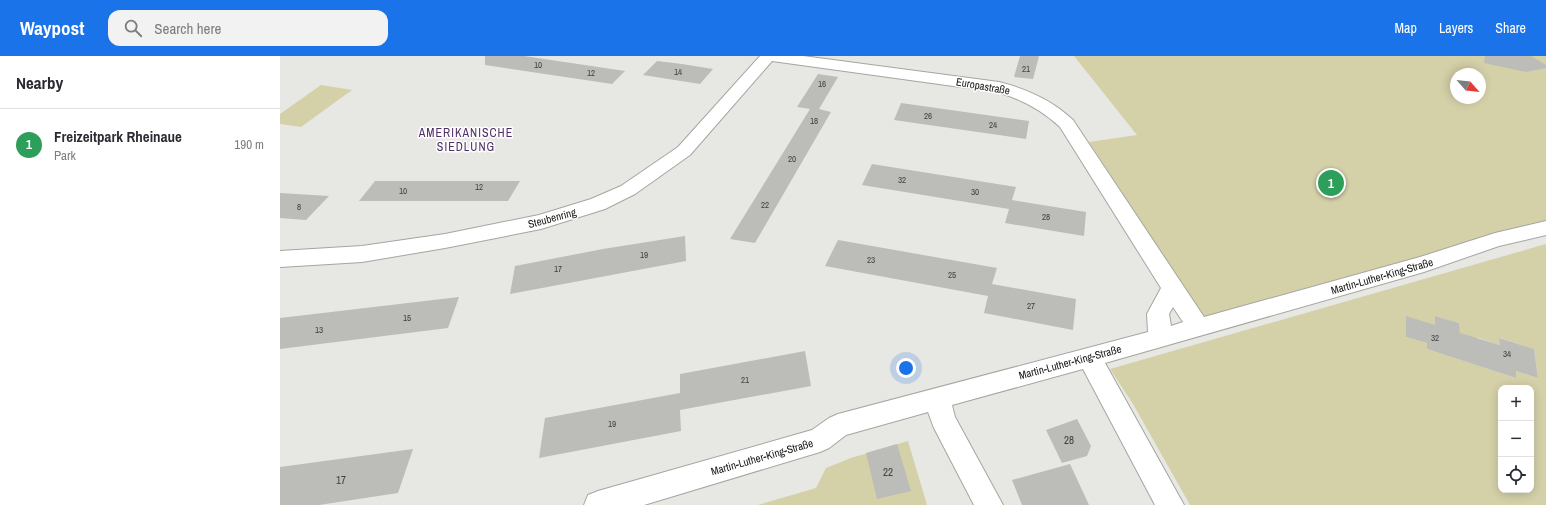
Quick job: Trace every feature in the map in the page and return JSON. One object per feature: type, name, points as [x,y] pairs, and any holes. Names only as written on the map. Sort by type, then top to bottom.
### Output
[{"type":"street","name":"Steubenring","points":[[280,259],[362,254],[444,241],[541,222],[598,204],[628,190],[684,151],[768,56]]},
{"type":"street","name":"Europastraße","points":[[768,56],[999,87],[1022,94],[1046,106],[1056,113],[1066,124],[1198,327]]},
{"type":"street","name":"Martin-Luther-King-Straße","points":[[598,505],[820,440],[838,426],[1089,358],[1424,264],[1495,240],[1546,228]]},
{"type":"street","points":[[1160,338],[1158,314],[1172,289]]},
{"type":"street","points":[[1089,358],[1170,505]]},
{"type":"street","points":[[937,398],[943,420],[989,505]]},
{"type":"shaded area","points":[[1074,56],[1546,56],[1546,224],[1203,317],[1089,142],[1137,135]]},
{"type":"shaded area","points":[[321,85],[352,90],[301,127],[280,124],[280,114]]},
{"type":"shaded area","points":[[1546,244],[1546,505],[1190,505],[1133,404],[1110,369]],"holes":[[[1435,316],[1459,323],[1460,339],[1479,338],[1500,345],[1500,338],[1534,349],[1538,378],[1516,371],[1516,378],[1427,349],[1427,343],[1406,337],[1435,325]]]},
{"type":"shaded area","points":[[908,441],[927,505],[758,505],[816,488],[826,468],[851,458]]},
{"type":"building","points":[[485,56],[524,56],[625,71],[612,84],[485,65]]},
{"type":"building","points":[[1020,56],[1039,56],[1033,79],[1014,77]]},
{"type":"building","points":[[1485,56],[1531,56],[1546,65],[1546,68],[1526,72],[1484,63]]},
{"type":"building","points":[[657,61],[713,69],[700,84],[643,75]]},
{"type":"building","points":[[818,74],[838,77],[819,109],[831,112],[755,243],[730,239],[810,109],[797,107]]},
{"type":"building","points":[[901,103],[1029,121],[1026,139],[894,120]]},
{"type":"building","points":[[872,164],[1016,187],[1012,200],[1086,212],[1084,236],[1005,223],[1009,209],[862,185]]},
{"type":"building","points":[[375,181],[520,181],[508,201],[359,201]]},
{"type":"building","points":[[280,193],[329,196],[306,220],[280,218]]},
{"type":"building","points":[[685,236],[686,261],[510,294],[515,266],[603,249]]},
{"type":"building","points":[[838,240],[997,268],[992,284],[1076,299],[1073,330],[984,313],[988,296],[825,266]]},
{"type":"building","points":[[459,297],[448,328],[280,349],[280,318]]},
{"type":"building","points":[[1406,316],[1435,325],[1435,316],[1459,323],[1460,333],[1500,345],[1499,338],[1534,349],[1538,378],[1516,371],[1516,378],[1427,349],[1427,343],[1406,337]]},
{"type":"building","points":[[805,351],[811,386],[680,410],[681,431],[539,458],[545,418],[680,393],[680,374]]},
{"type":"building","points":[[1077,419],[1091,446],[1087,456],[1062,463],[1046,430]]},
{"type":"building","points":[[897,444],[911,491],[877,499],[866,453]]},
{"type":"building","points":[[413,449],[398,493],[319,505],[280,505],[280,467]]},
{"type":"building","points":[[1070,464],[1089,505],[1022,505],[1012,480]]},
{"type":"place","name":"Freizeitpark Rheinaue","points":[[1331,183]]},
{"type":"district","name":"AMERIKANISCHE SIEDLUNG","points":[[466,140]]}]
